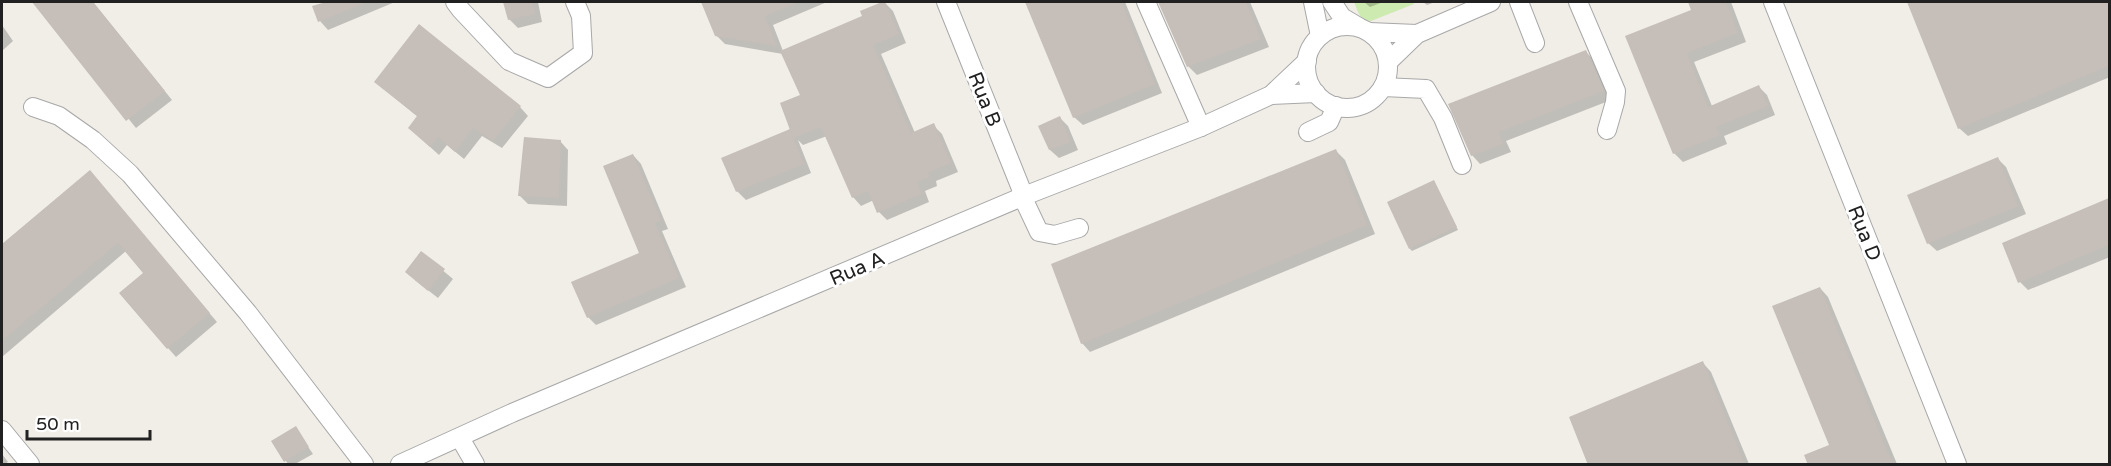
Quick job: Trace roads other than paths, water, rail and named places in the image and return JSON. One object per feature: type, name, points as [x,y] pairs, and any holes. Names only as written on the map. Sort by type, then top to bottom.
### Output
[{"type":"street","points":[[455,2],[509,61],[548,78],[583,53],[581,16],[574,2]]},
{"type":"street","name":"Rua B","points":[[946,2],[1039,232],[1055,235],[1079,228]]},
{"type":"street","points":[[1146,2],[1201,126]]},
{"type":"street","points":[[1313,2],[1320,36]]},
{"type":"street","points":[[1332,2],[1342,17],[1365,30],[1378,40],[1388,62],[1383,87],[1374,98],[1362,105],[1349,108],[1336,106],[1325,101],[1316,93],[1307,73],[1306,61],[1309,52],[1320,36],[1339,27],[1365,30],[1417,34]]},
{"type":"street","points":[[1388,62],[1417,34],[1491,2]]},
{"type":"street","points":[[1519,2],[1535,43]]},
{"type":"street","points":[[1578,2],[1616,91],[1616,102],[1607,130]]},
{"type":"street","name":"Rua D","points":[[1773,2],[1957,465]]},
{"type":"street","name":"Rua A","points":[[400,465],[512,413],[1271,95],[1306,61]]},
{"type":"street","points":[[1383,87],[1426,89],[1443,118],[1462,165]]},
{"type":"street","points":[[1271,95],[1316,93]]},
{"type":"street","points":[[1308,132],[1329,122],[1336,106]]},
{"type":"street","points":[[33,107],[59,116],[93,140],[130,174],[248,313],[364,465]]},
{"type":"street","points":[[2,430],[30,465]]},
{"type":"street","points":[[460,438],[475,465]]}]
